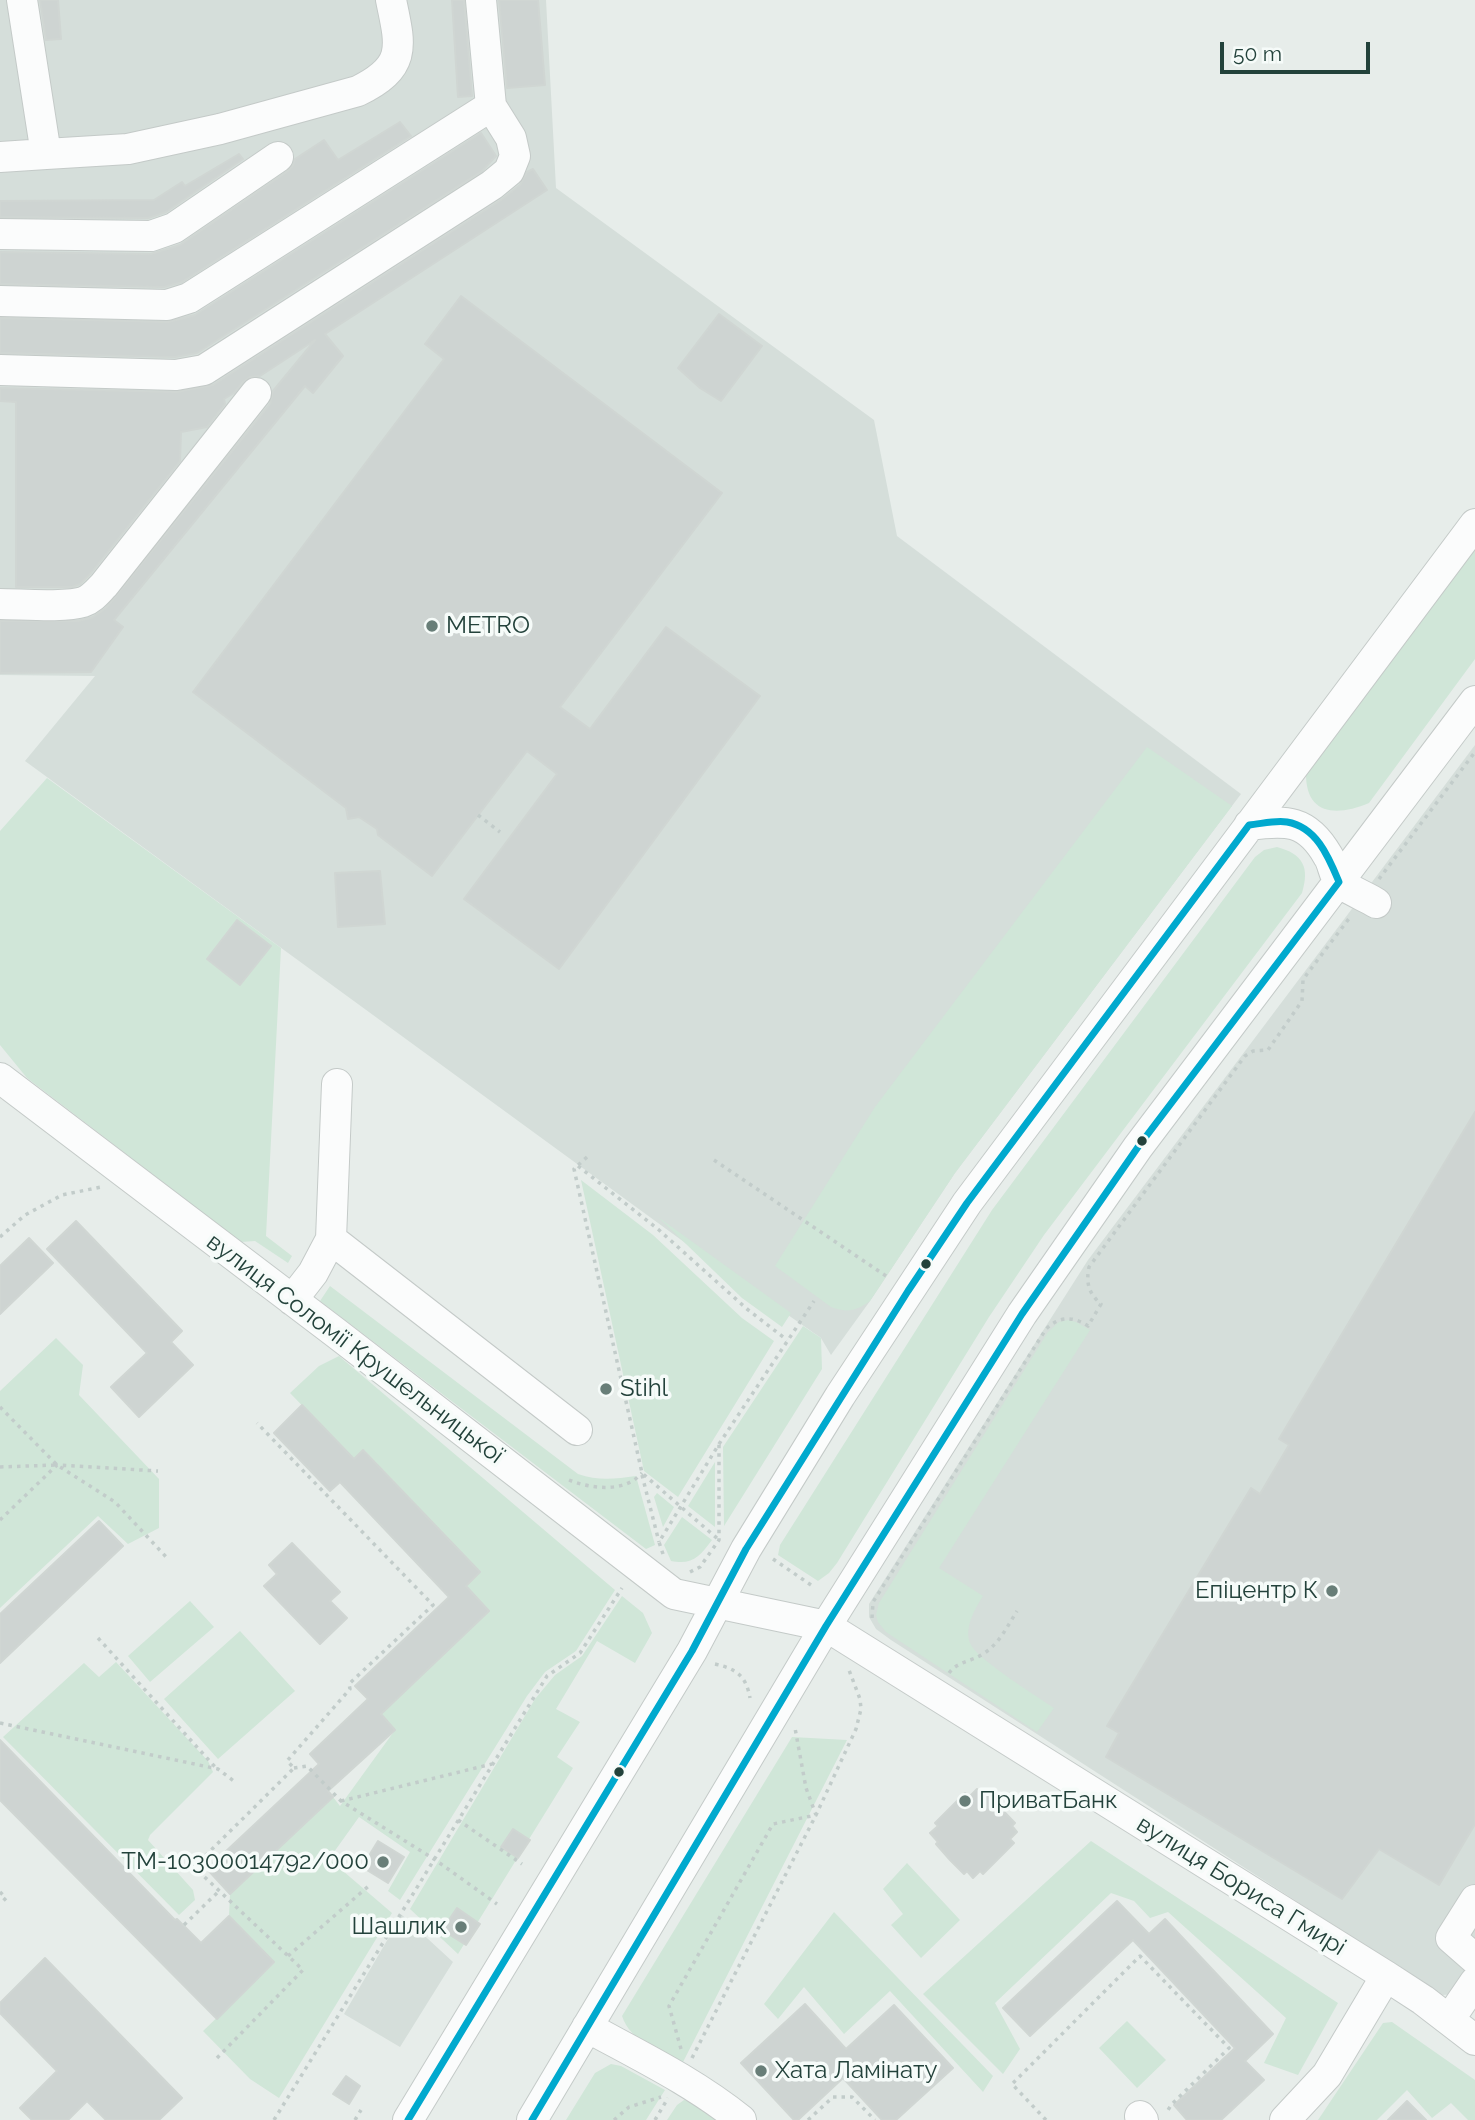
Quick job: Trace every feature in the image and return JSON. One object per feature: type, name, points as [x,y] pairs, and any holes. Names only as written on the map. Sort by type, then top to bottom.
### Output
[{"type":"street","points":[[22,0],[46,154]]},
{"type":"street","points":[[0,158],[128,149],[220,128],[358,91],[387,73],[396,59],[399,38],[391,0]]},
{"type":"street","points":[[0,370],[176,375],[204,370],[492,185],[509,171],[515,156],[511,138],[491,106],[481,0]]},
{"type":"street","points":[[0,301],[167,305],[189,298],[491,106]]},
{"type":"street","points":[[0,234],[151,236],[174,228],[278,157]]},
{"type":"street","points":[[0,604],[69,604],[83,602],[93,596],[256,393]]},
{"type":"street","points":[[419,2113],[692,1651],[746,1549],[908,1291],[967,1203],[1475,524]]},
{"type":"street","points":[[532,2120],[826,1626],[1066,1248],[1138,1147],[1475,701]]},
{"type":"street","points":[[1249,825],[1289,822],[1302,828],[1315,838],[1329,856],[1339,882],[1371,900]]},
{"type":"street","name":"вулиця Соломії Крушельницької","points":[[0,1078],[674,1594],[826,1626]]},
{"type":"street","points":[[292,1300],[313,1273],[331,1239],[337,1084]]},
{"type":"street","points":[[331,1239],[577,1430]]},
{"type":"street","name":"вулиця Бориса Гмирі","points":[[826,1626],[1386,1976],[1475,2040]]},
{"type":"street","points":[[1475,1900],[1451,1938],[1475,1959]]},
{"type":"street","points":[[1285,2120],[1327,2075],[1386,1976]]},
{"type":"street","points":[[1449,2020],[1475,1982]]},
{"type":"street","points":[[587,2027],[684,2074],[741,2120]]},
{"type":"path","points":[[872,1618],[873,1602],[1046,1329],[1064,1318],[1080,1321],[1088,1326],[1101,1304],[1087,1283],[1089,1267],[1245,1056],[1252,1051],[1268,1050],[1302,1001],[1303,980],[1307,974],[1371,900],[1475,752]]},
{"type":"path","points":[[478,815],[500,832]]},
{"type":"path","points":[[587,1157],[575,1169],[642,1473],[664,1560]]},
{"type":"path","points":[[714,1160],[908,1291]]},
{"type":"path","points":[[578,1166],[659,1230],[747,1309],[787,1340]]},
{"type":"path","points":[[0,1237],[25,1215],[62,1195],[110,1185]]},
{"type":"path","points":[[659,1542],[719,1444],[814,1301]]},
{"type":"path","points":[[0,1407],[57,1465],[115,1502],[169,1560]]},
{"type":"path","points":[[257,1423],[433,1605],[349,1684],[350,1689],[287,1761],[294,1768]]},
{"type":"path","points":[[682,1570],[689,1572],[700,1567],[719,1540],[719,1444]]},
{"type":"path","points":[[0,1520],[57,1465]]},
{"type":"path","points":[[0,1467],[57,1465],[158,1471]]},
{"type":"path","points":[[565,1479],[584,1486],[612,1488],[635,1481],[642,1473]]},
{"type":"path","points":[[642,1473],[719,1540]]},
{"type":"path","points":[[773,1559],[811,1585]]},
{"type":"path","points":[[274,2120],[547,1676],[580,1653],[622,1588]]},
{"type":"path","points":[[948,1675],[955,1665],[980,1656],[996,1645],[1017,1611]]},
{"type":"path","points":[[97,1638],[218,1769],[235,1782]]},
{"type":"path","points":[[715,1664],[745,1677],[750,1698]]},
{"type":"path","points":[[684,2074],[816,1815],[856,1729],[861,1709],[860,1699],[847,1666]]},
{"type":"path","points":[[0,1723],[218,1769]]},
{"type":"path","points":[[795,1726],[806,1788],[816,1815]]},
{"type":"path","points":[[341,1801],[492,1764]]},
{"type":"path","points":[[217,2057],[303,1970],[194,1867],[294,1768],[307,1766],[341,1801],[434,1859],[497,1904]]},
{"type":"path","points":[[684,2074],[669,2006],[773,1824],[816,1815]]},
{"type":"path","points":[[458,1820],[522,1864]]},
{"type":"path","points":[[288,1956],[372,1884]]},
{"type":"path","points":[[184,1925],[219,1891]]},
{"type":"path","points":[[0,1892],[6,1898],[0,1904]]},
{"type":"path","points":[[1046,2120],[1013,2084],[1140,1956],[1229,2048],[1171,2105],[1149,2118]]},
{"type":"path","points":[[614,2120],[629,2107],[670,2094],[655,2120]]},
{"type":"path","points":[[808,2120],[833,2097],[852,2097],[875,2120]]},
{"type":"path","points":[[355,2120],[361,2110]]},
{"type":"shaded area","points":[[0,0],[546,0],[556,188],[874,420],[897,536],[1241,794],[955,1173],[831,1355],[821,1338],[695,1250],[25,761],[95,676],[0,675]]},
{"type":"shaded area","points":[[1475,745],[1475,1993],[1442,1995],[891,1640],[876,1629],[869,1617],[869,1604],[1088,1260]]},
{"type":"shaded area","points":[[402,1915],[453,1962],[400,2047],[344,2014]]},
{"type":"green space","points":[[1475,547],[1475,659],[1369,803],[1345,810],[1325,809],[1311,797],[1306,772]]},
{"type":"green space","points":[[1147,747],[1232,806],[955,1173],[870,1301],[852,1310],[831,1307],[775,1266],[875,1107]]},
{"type":"green space","points":[[47,778],[281,948],[266,1236],[292,1256],[288,1263],[255,1241],[241,1242],[27,1078],[0,1045],[0,831]]},
{"type":"green space","points":[[1277,847],[1293,853],[1302,863],[1305,876],[1302,893],[1044,1235],[989,1317],[837,1563],[818,1581],[778,1555],[780,1545],[992,1210],[1255,857],[1264,850]]},
{"type":"green space","points":[[581,1180],[653,1235],[742,1318],[774,1341],[678,1497],[644,1471]]},
{"type":"green space","points":[[658,1217],[791,1313],[782,1327],[742,1298]]},
{"type":"green space","points":[[330,1286],[578,1474],[607,1479],[636,1476],[655,1545],[646,1549],[320,1301]]},
{"type":"green space","points":[[1068,1320],[1090,1330],[939,1568],[983,1596],[968,1631],[974,1650],[1054,1708],[1037,1732],[886,1632],[876,1615],[879,1603],[1048,1332],[1059,1322]]},
{"type":"green space","points":[[803,1326],[821,1338],[822,1369],[724,1526],[723,1447]]},
{"type":"green space","points":[[56,1338],[83,1365],[79,1395],[159,1479],[159,1528],[128,1544],[98,1516],[0,1608],[0,1391]]},
{"type":"green space","points":[[339,1356],[615,1590],[576,1651],[545,1672],[527,1696],[400,1900],[388,1891],[410,1852],[359,1817],[329,1859],[392,1913],[279,2098],[250,2079],[203,2031],[274,1963],[229,1916],[230,1894],[333,1797],[340,1806],[395,1730],[381,1714],[489,1611],[466,1586],[480,1572],[364,1450],[354,1459],[290,1393],[319,1366]]},
{"type":"green space","points":[[715,1462],[715,1527],[688,1506]]},
{"type":"green space","points":[[657,1493],[674,1507],[663,1527],[654,1497]]},
{"type":"green space","points":[[682,1517],[712,1540],[690,1561],[671,1561],[664,1545]]},
{"type":"green space","points":[[622,1596],[643,1613],[652,1633],[635,1663],[597,1641],[556,1709],[580,1722],[557,1757],[573,1768],[458,1954],[410,1909],[535,1699],[555,1675],[582,1656]]},
{"type":"green space","points":[[190,1601],[214,1627],[150,1682],[128,1656]]},
{"type":"green space","points":[[240,1631],[295,1691],[218,1759],[164,1699]]},
{"type":"green space","points":[[116,1662],[208,1761],[213,1772],[148,1840],[193,1890],[195,1900],[179,1915],[3,1737],[84,1663],[99,1677]]},
{"type":"green space","points":[[792,1737],[847,1740],[682,2064],[639,2039],[626,2025],[622,2016]]},
{"type":"green space","points":[[1091,1841],[1338,2003],[1298,2075],[1264,2063],[1286,2018],[1168,1912],[1150,1918],[1134,1901],[1111,1893],[995,2003],[1020,2049],[1003,2074],[923,1994]]},
{"type":"green space","points":[[907,1863],[960,1920],[921,1958],[891,1925],[903,1914],[883,1889]]},
{"type":"green space","points":[[834,1912],[993,2076],[983,2092],[890,1991],[844,2034],[804,1987],[778,2019],[764,2004]]},
{"type":"green space","points":[[1127,2021],[1166,2060],[1137,2088],[1099,2048]]},
{"type":"green space","points":[[1392,2022],[1475,2080],[1475,2120],[1468,2120],[1451,2103],[1432,2118],[1407,2090],[1377,2120],[1318,2120],[1383,2023]]},
{"type":"green space","points":[[611,2064],[621,2066],[665,2090],[646,2120],[566,2120],[595,2073]]},
{"type":"green space","points":[[684,2100],[694,2102],[718,2120],[667,2120]]},
{"type":"building","points":[[40,0],[58,0],[61,39],[46,40]]},
{"type":"building","points":[[452,0],[464,0],[472,96],[458,97]]},
{"type":"building","points":[[499,0],[538,0],[545,85],[507,88]]},
{"type":"building","points":[[400,122],[411,136],[182,282],[164,287],[0,284],[0,252],[151,254],[180,245],[288,171],[295,159],[324,140],[338,160]]},
{"type":"building","points":[[481,133],[496,156],[482,171],[197,353],[175,357],[0,353],[0,318],[167,322],[195,315]]},
{"type":"building","points":[[239,154],[243,159],[166,212],[148,218],[0,217],[0,201],[154,200],[182,182],[185,186]]},
{"type":"building","points":[[533,169],[547,190],[325,334],[343,356],[313,393],[305,386],[114,620],[123,627],[91,672],[0,673],[0,621],[77,621],[93,617],[106,608],[270,404],[273,391],[315,340],[260,376],[250,377],[243,382],[234,393],[224,399],[225,404],[207,427],[181,432],[180,461],[91,573],[80,584],[72,587],[16,587],[16,402],[0,401],[0,388],[176,392],[213,385],[501,200],[520,185],[527,172]]},
{"type":"building","name":"METRO","points":[[461,296],[722,493],[560,707],[590,729],[666,627],[760,696],[559,969],[464,899],[557,774],[527,751],[432,876],[378,835],[377,829],[359,817],[348,819],[346,808],[193,692],[444,359],[425,344]]},
{"type":"building","points":[[719,314],[762,346],[721,401],[700,388],[678,368]]},
{"type":"building","points":[[380,871],[385,924],[338,927],[335,873]]},
{"type":"building","points":[[237,920],[271,946],[240,985],[207,959]]},
{"type":"building","name":"Епіцентр К","points":[[1475,1112],[1475,1824],[1439,1885],[1379,1849],[1342,1899],[1106,1757],[1119,1733],[1107,1726],[1251,1488],[1260,1494],[1289,1445],[1279,1439]]},
{"type":"building","points":[[76,1221],[182,1331],[171,1342],[193,1365],[139,1417],[111,1387],[147,1353],[47,1249]]},
{"type":"building","points":[[29,1238],[53,1263],[0,1314],[0,1266]]},
{"type":"building","points":[[302,1405],[354,1459],[363,1450],[480,1572],[466,1586],[489,1611],[381,1714],[395,1730],[328,1791],[333,1797],[230,1894],[207,1869],[319,1764],[310,1754],[368,1699],[355,1686],[449,1597],[340,1482],[330,1491],[274,1433]]},
{"type":"building","points":[[99,1521],[123,1546],[0,1663],[0,1614]]},
{"type":"building","points":[[292,1543],[340,1592],[330,1601],[347,1618],[320,1644],[264,1586],[277,1574],[269,1565]]},
{"type":"building","points":[[0,1740],[175,1920],[201,1943],[229,1916],[274,1962],[217,2019],[0,1800]]},
{"type":"building","points":[[977,1789],[984,1797],[987,1794],[1015,1823],[1012,1826],[1017,1832],[1010,1839],[1014,1843],[983,1874],[980,1871],[973,1878],[967,1871],[964,1874],[950,1860],[930,1833],[938,1826],[935,1823],[965,1793],[969,1797]]},
{"type":"building","points":[[513,1829],[530,1840],[518,1858],[501,1847]]},
{"type":"building","name":"ТМ-10300014792/000","points":[[378,1841],[404,1857],[388,1883],[362,1867]]},
{"type":"building","points":[[1117,1901],[1149,1934],[1165,1919],[1273,2034],[1245,2061],[1264,2080],[1221,2120],[1187,2120],[1174,2105],[1235,2048],[1133,1940],[1030,2036],[1003,2008]]},
{"type":"building","name":"Шашлик","points":[[457,1908],[480,1924],[466,1945],[442,1930]]},
{"type":"building","points":[[45,1958],[182,2098],[159,2120],[106,2120],[87,2101],[68,2120],[32,2120],[20,2108],[57,2071],[0,2013],[0,2003]]},
{"type":"building","points":[[805,2004],[846,2049],[894,2005],[953,2068],[896,2120],[882,2120],[843,2078],[798,2120],[794,2120],[741,2063]]},
{"type":"building","points":[[346,2076],[360,2086],[349,2104],[333,2094]]},
{"type":"building","points":[[1407,2101],[1426,2120],[1388,2120]]},
{"type":"transit line","points":[[408,2120],[692,1651],[746,1549],[908,1291],[967,1203],[1249,825],[1287,822],[1306,830],[1320,845],[1339,882],[1138,1147],[1022,1314],[826,1626],[532,2120]]},
{"type":"place","name":"METRO","points":[[432,626]]},
{"type":"place","name":"Stihl","points":[[606,1389]]},
{"type":"place","name":"Епіцентр К","points":[[1332,1591]]},
{"type":"place","name":"ПриватБанк","points":[[965,1801]]},
{"type":"place","name":"ТМ-10300014792/000","points":[[383,1862]]},
{"type":"place","name":"Шашлик","points":[[461,1927]]},
{"type":"place","name":"Хата Ламінату","points":[[761,2071]]}]
